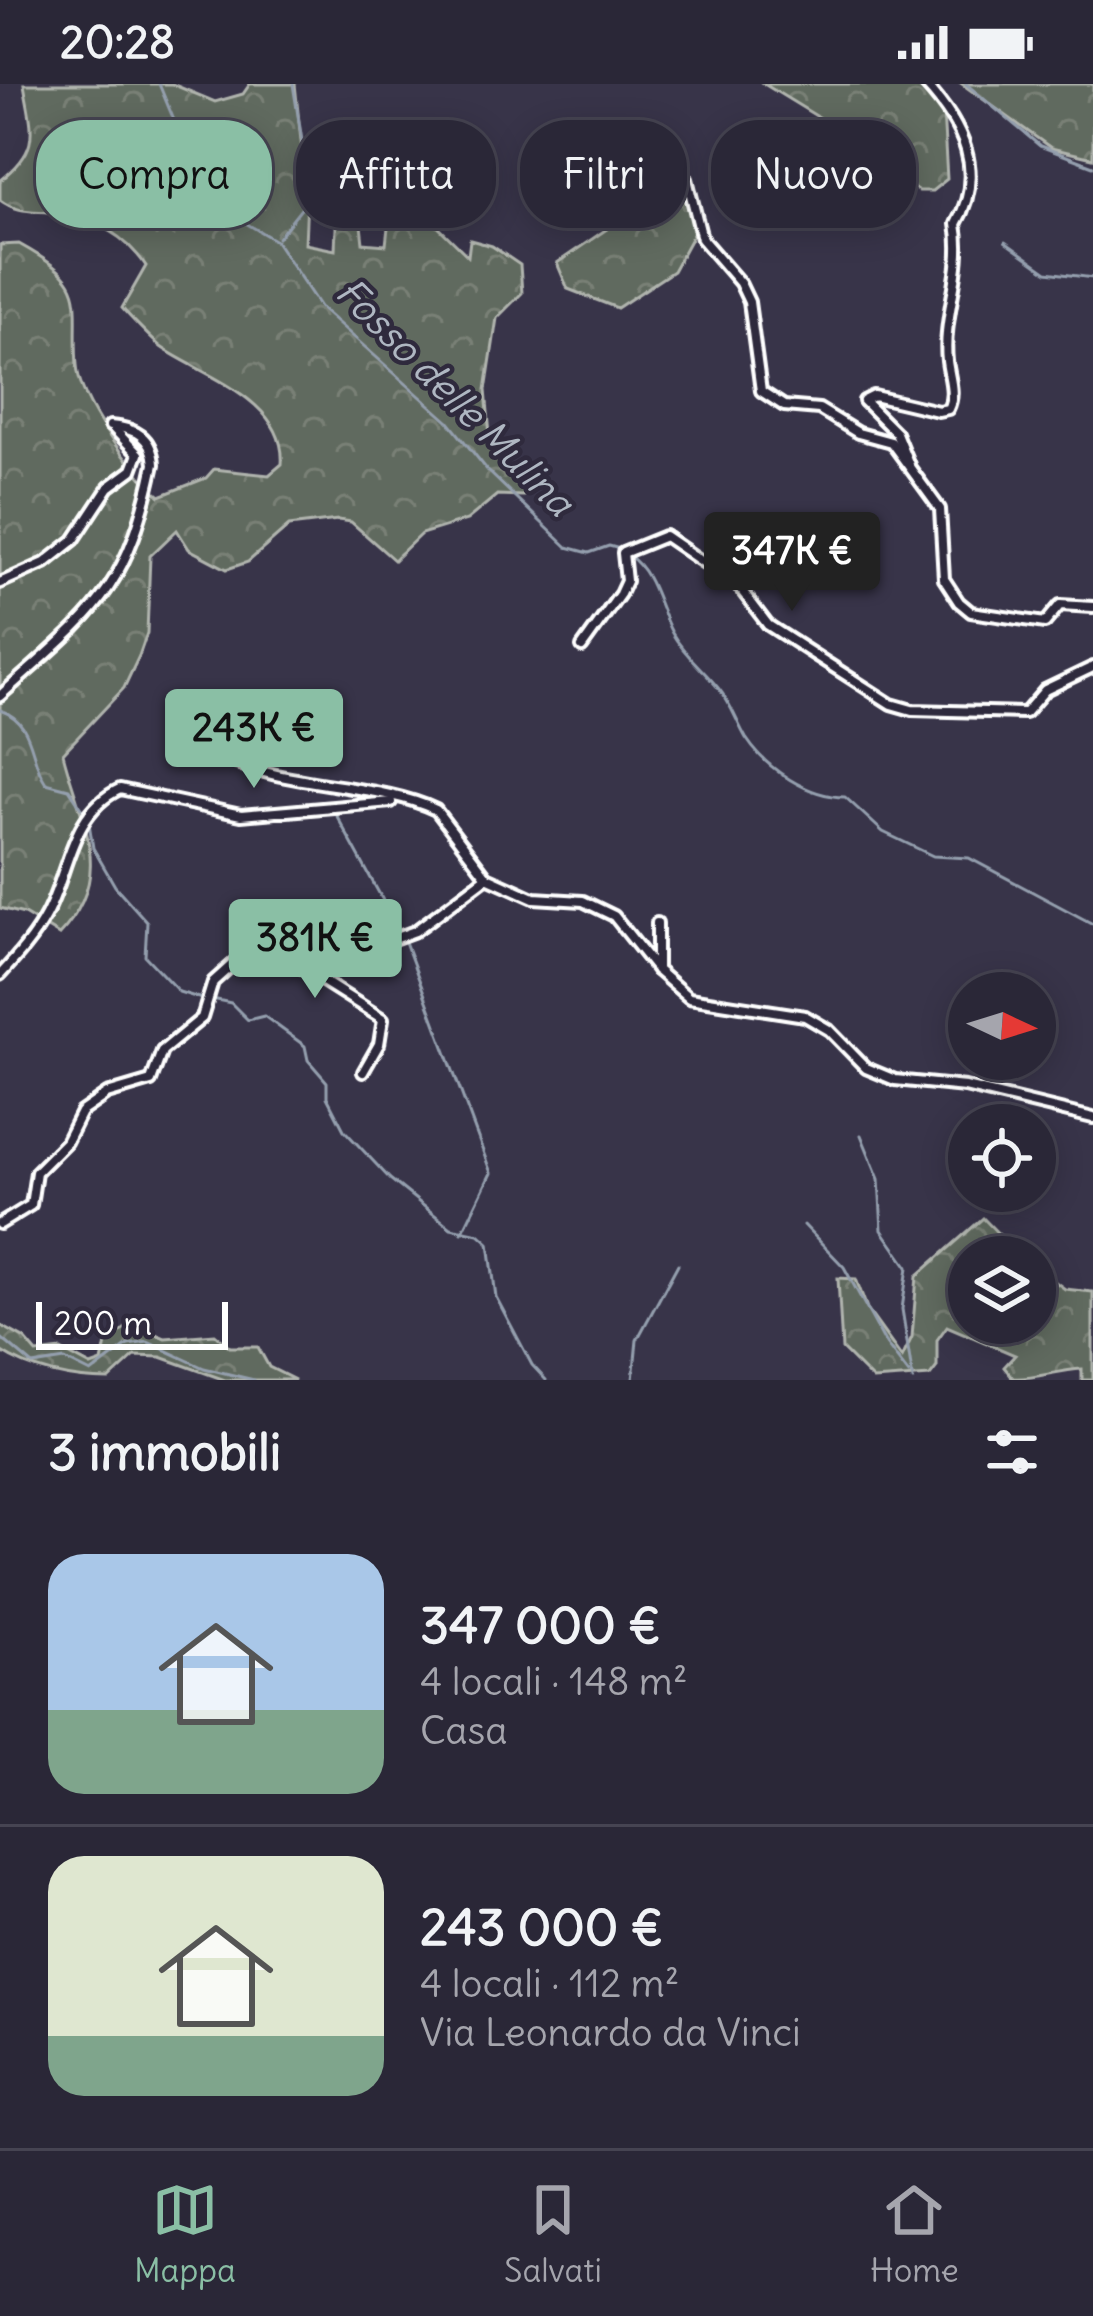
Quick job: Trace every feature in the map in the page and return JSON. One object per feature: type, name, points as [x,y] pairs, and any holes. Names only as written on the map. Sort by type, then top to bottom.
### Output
[{"type":"street","points":[[920,483],[896,433],[864,401],[874,396],[938,411],[948,409],[952,401],[946,357],[960,244],[956,224],[968,204],[968,145],[925,84]]},
{"type":"street","points":[[687,179],[702,239],[740,283],[749,302],[761,391],[784,406],[819,410],[858,433],[891,442],[943,519],[946,586],[971,612],[1046,622],[1060,605],[1093,607]]},
{"type":"street","points":[[0,583],[44,563],[74,540],[100,498],[134,466],[138,454],[110,426],[145,437],[153,447],[154,464],[116,584],[92,616],[0,696]]},
{"type":"street","points":[[582,647],[626,580],[623,553],[665,536],[740,587],[768,625],[891,704],[912,710],[1024,713],[1046,690],[1093,668]]},
{"type":"street","points":[[217,754],[237,765],[436,810],[487,877],[533,898],[569,899],[614,916],[657,970],[701,1004],[817,1020],[858,1062],[895,1080],[965,1087],[1093,1118]]},
{"type":"street","points":[[0,975],[45,917],[80,827],[105,796],[120,789],[170,796],[241,815],[398,801]]},
{"type":"street","points":[[0,1224],[31,1205],[36,1172],[66,1142],[81,1112],[107,1094],[151,1082],[162,1051],[202,1018],[212,982],[261,942],[280,932],[301,931],[366,949],[415,931],[487,877]]},
{"type":"street","points":[[657,970],[658,923]]},
{"type":"street","points":[[261,942],[383,1019],[379,1044],[363,1072]]},
{"type":"green space","points":[[24,84],[172,84],[215,102],[243,94],[250,84],[295,84],[296,228],[306,228],[305,244],[335,250],[336,228],[361,228],[363,243],[386,245],[388,228],[439,228],[468,256],[470,240],[492,246],[520,265],[522,293],[497,318],[486,390],[491,447],[531,491],[523,496],[497,495],[467,520],[421,534],[394,560],[351,522],[338,520],[289,526],[248,562],[227,569],[189,549],[177,530],[150,556],[147,633],[124,688],[63,753],[84,824],[90,869],[77,912],[59,935],[24,914],[0,908],[0,245],[19,244],[69,282],[76,307],[77,365],[87,398],[122,454],[160,496],[206,478],[214,469],[269,475],[282,464],[280,442],[271,423],[238,392],[161,347],[122,308],[146,266],[128,245],[103,228],[272,228],[272,120],[36,120],[36,211],[0,200],[0,181],[28,148],[30,115]]},
{"type":"green space","points":[[764,84],[923,84],[943,111],[947,179],[932,191],[916,189],[916,120],[823,120]]},
{"type":"green space","points":[[962,84],[1093,84],[1093,158],[1051,148]]},
{"type":"green space","points":[[689,200],[696,229],[673,271],[617,308],[568,289],[557,263],[608,228],[687,228]]},
{"type":"green space","points":[[983,1218],[1001,1236],[963,1236]]},
{"type":"green space","points":[[948,1249],[948,1326],[937,1340],[937,1367],[930,1376],[873,1380],[842,1349],[838,1278],[856,1279],[868,1311],[902,1358],[912,1337],[917,1276]]},
{"type":"green space","points":[[1056,1282],[1065,1289],[1093,1292],[1093,1380],[1082,1380],[1082,1369],[1013,1378],[1004,1367],[1015,1355],[989,1344],[1056,1344]]},
{"type":"green space","points":[[131,1324],[165,1338],[215,1334],[230,1347],[258,1347],[269,1367],[295,1380],[225,1380],[161,1357],[135,1356],[109,1380],[81,1378],[38,1369],[0,1351],[0,1325],[25,1339],[37,1353],[61,1350],[91,1366],[102,1362],[106,1343]]},
{"type":"waterway","name":"Fosso delle Mulina","points":[[159,84],[200,183],[215,205],[276,241],[320,307],[448,421],[488,471],[567,547],[589,553],[609,546],[620,549]]},
{"type":"waterway","points":[[278,238],[304,205],[309,184],[293,84]]},
{"type":"waterway","points":[[966,84],[1040,146],[1093,166]]},
{"type":"waterway","points":[[1005,242],[1047,272],[1093,278]]},
{"type":"waterway","name":"Fosso delle Mulina","points":[[628,555],[649,580],[677,641],[723,695],[755,750],[777,771],[803,787],[845,797],[883,832],[933,856],[969,858],[1093,924]]},
{"type":"waterway","points":[[0,710],[26,732],[46,783],[69,789],[85,813]]},
{"type":"waterway","points":[[333,809],[404,939],[491,1173],[462,1233]]},
{"type":"waterway","points":[[89,823],[93,848],[115,886],[147,922],[145,956],[179,992],[202,999]]},
{"type":"waterway","points":[[212,999],[231,1003],[248,1020],[264,1016],[305,1046],[308,1060],[327,1082],[327,1097],[344,1130],[390,1179],[451,1228],[479,1234],[489,1243],[496,1297],[532,1365],[546,1380]]},
{"type":"waterway","points":[[861,1135],[879,1179],[882,1230],[908,1267],[902,1309],[913,1380]]},
{"type":"waterway","points":[[804,1225],[844,1267],[886,1344],[909,1374]]},
{"type":"waterway","points":[[633,1380],[637,1340],[678,1264]]},
{"type":"waterway","points":[[0,1337],[33,1365],[65,1360],[91,1373],[128,1345],[148,1342],[204,1368],[254,1380]]}]
